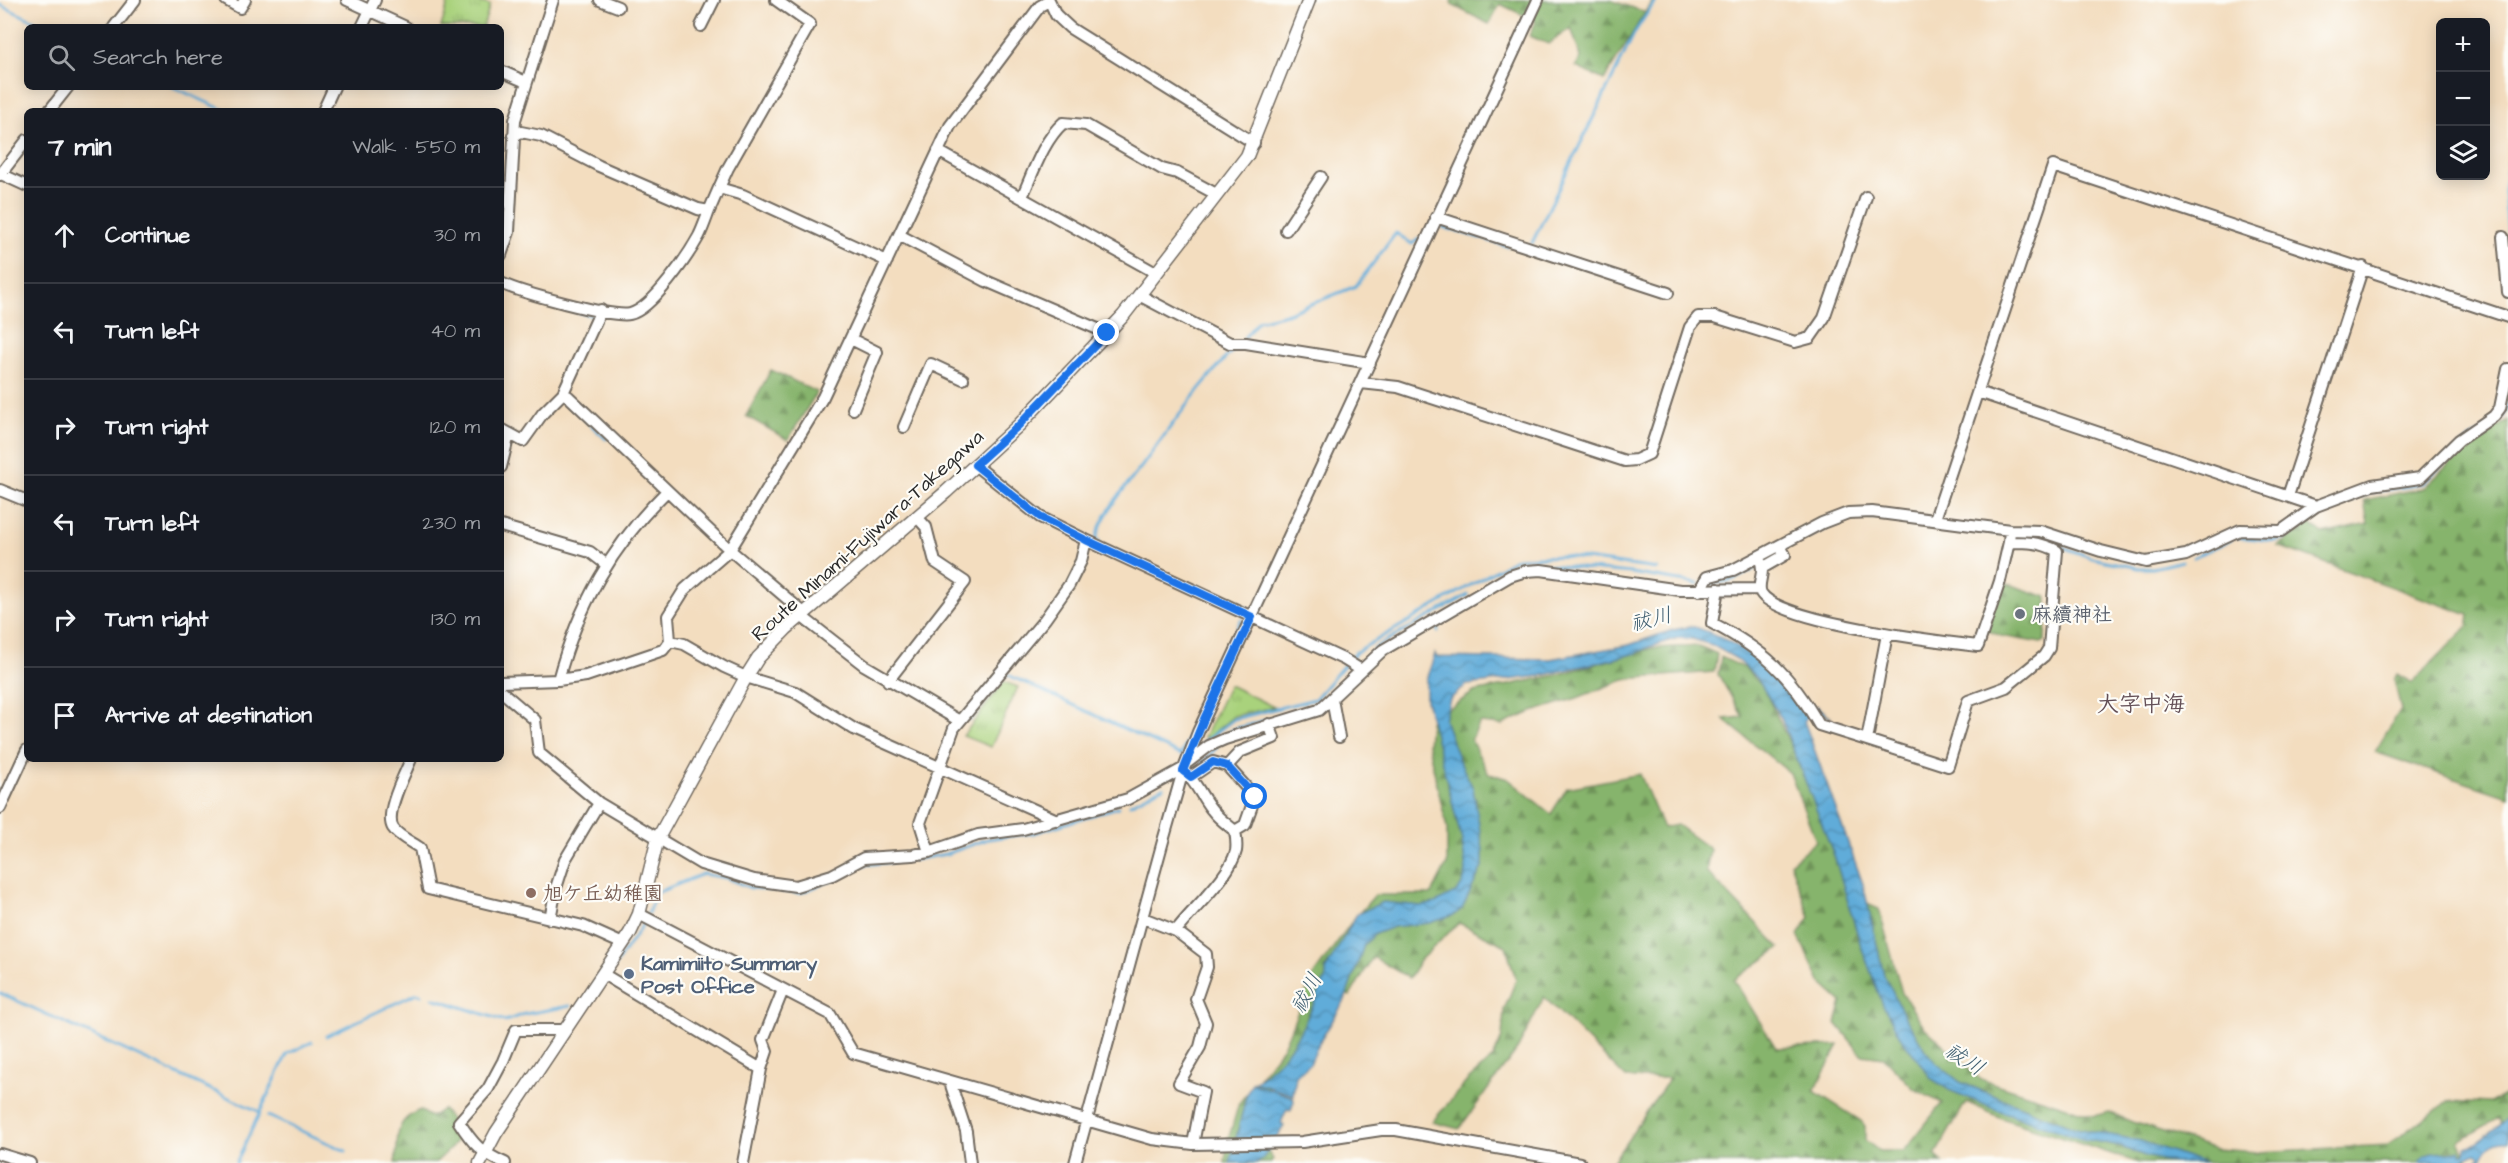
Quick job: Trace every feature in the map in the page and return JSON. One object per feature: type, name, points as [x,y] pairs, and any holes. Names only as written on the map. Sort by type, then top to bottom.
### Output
[{"type":"main road","name":"Route Minami-Fujiwara-Takegawa","points":[[482,1158],[564,1030],[623,944],[639,914],[658,838],[758,658],[803,615],[1019,425],[1139,296],[1247,156],[1310,0]]},
{"type":"street","points":[[116,24],[135,0]]},
{"type":"street","points":[[226,0],[240,8],[244,0]]},
{"type":"street","points":[[348,0],[399,24]]},
{"type":"street","points":[[363,24],[375,0]]},
{"type":"street","points":[[504,246],[509,232],[514,120],[553,0]]},
{"type":"street","points":[[600,0],[618,7]]},
{"type":"street","points":[[701,26],[714,0]]},
{"type":"street","points":[[504,284],[557,301],[629,315],[640,309],[656,294],[699,236],[728,168],[810,24],[776,0]]},
{"type":"street","points":[[1030,0],[1046,2],[1070,28],[1254,143]]},
{"type":"street","points":[[1075,1163],[1186,770],[1204,719],[1538,0]]},
{"type":"street","points":[[504,682],[558,680],[586,676],[663,650],[670,641],[668,616],[686,589],[730,550],[823,397],[954,120],[1046,2]]},
{"type":"street","points":[[504,71],[526,82]]},
{"type":"street","points":[[51,108],[66,90]]},
{"type":"street","points":[[324,108],[333,90]]},
{"type":"street","points":[[1022,197],[1045,148],[1056,130],[1064,123],[1086,125],[1162,169],[1177,173],[1216,194]]},
{"type":"street","points":[[513,135],[521,132],[541,136],[599,166],[698,209],[709,211]]},
{"type":"street","points":[[24,144],[0,175],[24,185]]},
{"type":"street","points":[[938,151],[1156,273]]},
{"type":"street","points":[[1935,519],[2053,166],[2508,317]]},
{"type":"street","points":[[1286,230],[1321,177]]},
{"type":"street","points":[[719,188],[743,195],[887,261]]},
{"type":"street","points":[[1360,383],[1398,387],[1625,461],[1636,460],[1649,454],[1690,327],[1698,317],[1715,317],[1795,342],[1810,338],[1824,318],[1866,197]]},
{"type":"street","points":[[1436,217],[1668,294]]},
{"type":"street","points":[[899,236],[986,281],[1107,333]]},
{"type":"street","points":[[2503,237],[2508,292]]},
{"type":"street","points":[[2288,496],[2363,267]]},
{"type":"street","points":[[1139,296],[1230,343],[1246,343],[1370,363]]},
{"type":"street","points":[[505,431],[523,441],[543,413],[566,395],[601,310]]},
{"type":"street","points":[[851,339],[877,352],[853,409]]},
{"type":"street","points":[[904,427],[931,364],[963,379]]},
{"type":"street","points":[[2010,536],[2040,531],[2101,551],[2145,562],[2186,555],[2240,530],[2281,531],[2316,506],[2372,485],[2420,478],[2459,440],[2494,416],[2500,408],[2508,369]]},
{"type":"street","points":[[1978,393],[2316,506]]},
{"type":"street","points":[[566,395],[665,493],[828,639],[888,681],[958,720]]},
{"type":"street","points":[[975,465],[1040,517],[1360,669]]},
{"type":"street","points":[[0,490],[24,500]]},
{"type":"street","points":[[558,680],[582,609],[607,565],[631,528],[665,493]]},
{"type":"street","points":[[1699,591],[1707,577],[1762,562],[1821,523],[1848,513],[1872,512],[1935,519],[2049,546],[2057,551],[2050,641],[2044,656],[2006,687],[1968,701],[1948,766],[1819,725],[1804,698],[1781,669],[1758,650],[1712,623],[1718,589]]},
{"type":"street","points":[[888,681],[965,582],[935,562],[926,527],[917,517]]},
{"type":"street","points":[[504,527],[590,552],[607,565]]},
{"type":"street","points":[[1762,562],[1760,589],[1762,595],[1805,615],[1887,634],[1978,646],[2000,581],[2010,536]]},
{"type":"street","points":[[929,852],[920,823],[958,720],[1045,619],[1065,591],[1081,561],[1086,540]]},
{"type":"street","points":[[1186,770],[1213,744],[1269,724],[1312,713],[1332,699],[1360,669],[1383,650],[1510,576],[1540,570],[1699,591],[1760,589]]},
{"type":"street","points":[[1867,740],[1887,634]]},
{"type":"street","points":[[670,641],[684,644],[723,668],[795,692],[854,729],[1057,820]]},
{"type":"street","points":[[504,694],[535,720],[539,753],[599,803],[701,864],[754,880],[796,886],[832,875],[864,858],[913,855],[978,836],[1023,829],[1128,799],[1186,770],[1213,762],[1227,766],[1255,797],[1245,825],[1235,831]]},
{"type":"street","points":[[1332,699],[1339,737]]},
{"type":"street","points":[[1227,766],[1240,752],[1274,738],[1269,724]]},
{"type":"street","points":[[0,808],[24,756]]},
{"type":"street","points":[[410,762],[390,819],[393,829],[420,848],[428,889],[583,926],[623,944]]},
{"type":"street","points":[[1176,931],[1190,912],[1209,894],[1236,850],[1235,831],[1214,813],[1197,791],[1186,770]]},
{"type":"street","points":[[550,918],[555,888],[565,860],[599,803]]},
{"type":"street","points":[[639,914],[830,1014],[853,1053],[1152,1139],[1193,1144],[1281,1143],[1396,1130],[1424,1133],[1580,1163]]},
{"type":"street","points":[[1143,918],[1176,931],[1206,954],[1207,968],[1196,999],[1206,1023],[1200,1047],[1179,1083],[1203,1092],[1193,1144]]},
{"type":"street","points":[[603,974],[761,1069]]},
{"type":"street","points":[[743,1163],[761,1069],[767,1051],[763,1040],[783,990]]},
{"type":"street","points":[[505,1163],[482,1158],[459,1122],[488,1089],[516,1030],[564,1030]]},
{"type":"street","points":[[950,1082],[966,1131],[970,1163]]},
{"type":"street","points":[[0,1154],[30,1163]]},
{"type":"green space","points":[[449,0],[471,0],[490,5],[484,24],[442,24]]},
{"type":"green space","points":[[1451,0],[1610,0],[1645,12],[1653,0],[1604,80],[1576,67],[1581,57],[1571,28],[1548,44],[1530,36],[1536,21],[1500,4],[1489,24],[1452,5]]},
{"type":"green space","points":[[771,370],[817,392],[788,440],[746,416]]},
{"type":"green space","points":[[2508,420],[2508,797],[2375,752],[2401,709],[2394,680],[2397,674],[2412,683],[2467,627],[2469,615],[2278,546],[2310,524],[2323,534],[2368,524],[2364,500],[2424,488],[2466,448]]},
{"type":"green space","points":[[2002,582],[2047,597],[2045,641],[2041,643],[2001,636],[1987,630]]},
{"type":"green space","points":[[1699,646],[1717,654],[1714,672],[1625,679],[1502,725],[1480,723],[1471,740],[1488,773],[1508,779],[1551,814],[1567,788],[1640,774],[1663,828],[1677,825],[1710,849],[1706,871],[1780,948],[1734,980],[1776,1048],[1839,1045],[1814,1091],[1861,1121],[1865,1126],[1865,1140],[1879,1151],[1904,1151],[1942,1103],[1914,1089],[1884,1058],[1862,1055],[1836,1023],[1842,1002],[1820,982],[1798,935],[1810,917],[1790,863],[1816,841],[1790,773],[1723,719],[1743,717],[1718,674],[1721,657],[1745,668],[1763,687],[1791,746],[1855,899],[1879,909],[1902,993],[1923,1026],[1980,1079],[2094,1116],[2109,1112],[2132,1122],[2216,1149],[2258,1152],[2388,1145],[2449,1101],[2490,1103],[2508,1093],[2508,1134],[2498,1118],[2459,1141],[2470,1163],[2139,1163],[2004,1119],[1966,1102],[1935,1155],[1944,1163],[1612,1163],[1670,1078],[1626,1078],[1544,997],[1518,1048],[1459,1129],[1432,1122],[1468,1080],[1493,1058],[1502,1037],[1504,1010],[1516,980],[1506,946],[1459,923],[1421,959],[1409,978],[1373,957],[1350,996],[1326,983],[1278,1079],[1250,1102],[1249,1124],[1273,1159],[1271,1163],[1225,1163],[1227,1144],[1239,1103],[1283,1047],[1313,976],[1353,920],[1375,895],[1431,895],[1447,864],[1447,828],[1428,745],[1430,721],[1474,692],[1557,675],[1653,648]]},
{"type":"green space","points":[[1004,682],[1018,687],[991,747],[963,736]]},
{"type":"green space","points":[[1229,685],[1274,707],[1234,716],[1207,738],[1204,737]]},
{"type":"green space","points":[[443,1109],[461,1134],[450,1149],[435,1163],[395,1163],[398,1132],[405,1120],[420,1110],[431,1117]]},
{"type":"water","points":[[1692,626],[1726,640],[1755,659],[1781,683],[1803,711],[1817,706],[1831,717],[1817,710],[1804,721],[1863,884],[1884,975],[1906,1019],[1935,1062],[1960,1082],[2076,1128],[2141,1141],[2205,1163],[2174,1163],[2115,1145],[2082,1139],[1992,1108],[1949,1090],[1932,1079],[1899,1035],[1883,1005],[1861,946],[1835,858],[1781,718],[1757,678],[1737,659],[1712,645],[1692,639],[1678,638],[1634,654],[1540,676],[1467,685],[1450,699],[1444,719],[1458,758],[1473,788],[1483,850],[1483,865],[1462,909],[1454,915],[1430,923],[1393,927],[1375,934],[1364,945],[1345,1000],[1319,1043],[1310,1064],[1296,1076],[1293,1095],[1275,1089],[1275,1091],[1293,1097],[1294,1101],[1291,1110],[1287,1109],[1281,1123],[1284,1126],[1262,1160],[1255,1163],[1230,1163],[1247,1093],[1252,1083],[1272,1090],[1272,1087],[1254,1082],[1279,1061],[1298,1036],[1326,977],[1326,969],[1357,914],[1383,902],[1422,906],[1435,903],[1457,892],[1463,883],[1466,871],[1462,841],[1426,700],[1426,680],[1435,654],[1437,657],[1550,659],[1629,645]]},
{"type":"water","points":[[2508,1119],[2508,1141],[2490,1146],[2480,1163],[2476,1163],[2480,1156],[2476,1153],[2462,1160],[2463,1163],[2419,1163],[2427,1155],[2460,1150],[2461,1153],[2465,1153],[2466,1147],[2475,1144]]},
{"type":"waterway","points":[[1532,243],[1635,32],[1656,0]]},
{"type":"waterway","points":[[0,5],[41,24]]},
{"type":"waterway","points":[[180,90],[219,108]]},
{"type":"waterway","points":[[2508,163],[2504,192],[2508,231]]},
{"type":"waterway","points":[[1443,227],[1507,246]]},
{"type":"waterway","points":[[1244,338],[1258,321],[1286,314],[1356,286],[1396,233],[1412,244],[1419,239]]},
{"type":"waterway","points":[[537,301],[594,316]]},
{"type":"waterway","points":[[1099,541],[1096,539],[1099,529],[1115,501],[1197,392],[1233,350]]},
{"type":"waterway","points":[[567,398],[565,401],[606,439]]},
{"type":"waterway","points":[[2237,537],[2275,541],[2285,537],[2318,512],[2372,492],[2422,484],[2462,446],[2504,416],[2508,403]]},
{"type":"waterway","points":[[1809,536],[1850,518],[1877,517]]},
{"type":"waterway","points":[[1931,525],[1999,534]]},
{"type":"waterway","points":[[2017,535],[2042,539],[2092,558],[2139,568],[2153,568],[2182,561]]},
{"type":"waterway","points":[[2194,557],[2231,540]]},
{"type":"waterway","points":[[1350,660],[1356,652],[1517,558],[1564,556],[1657,569]]},
{"type":"waterway","points":[[1513,570],[1523,564],[1539,564],[1631,573],[1698,584]]},
{"type":"waterway","points":[[1705,584],[1734,579],[1760,565]]},
{"type":"waterway","points":[[1343,681],[1379,645],[1468,595]]},
{"type":"waterway","points":[[1238,605],[1246,608]]},
{"type":"waterway","points":[[969,720],[1006,674],[1181,755],[1241,620]]},
{"type":"waterway","points":[[1438,623],[1438,631]]},
{"type":"waterway","points":[[1202,743],[1234,719],[1315,699],[1345,664]]},
{"type":"waterway","points":[[1227,735],[1234,729],[1291,713]]},
{"type":"waterway","points":[[1201,764],[1217,747]]},
{"type":"waterway","points":[[1130,804],[1163,787]]},
{"type":"waterway","points":[[913,860],[946,854],[988,839],[1034,833],[1118,807]]},
{"type":"waterway","points":[[862,865],[903,861]]},
{"type":"waterway","points":[[648,913],[656,893],[703,874],[726,878],[751,888],[799,893],[832,880]]},
{"type":"waterway","points":[[610,973],[645,921]]},
{"type":"waterway","points":[[0,993],[260,1112]]},
{"type":"waterway","points":[[326,1036],[417,993],[422,995]]},
{"type":"waterway","points":[[433,998],[505,1021],[525,1014],[570,1006]]},
{"type":"waterway","points":[[236,1163],[287,1054],[312,1042]]},
{"type":"waterway","points":[[268,1116],[346,1151]]},
{"type":"place","name":"麻續神社","points":[[2020,614]]},
{"type":"place","name":"旭ケ丘幼稚園","points":[[531,893]]},
{"type":"place","name":"Kamimiito Summary Post Office","points":[[629,974]]},
{"type":"district","name":"大字中海","points":[[2141,703]]},
{"type":"route","points":[[1107,333],[1019,425],[975,465],[1040,517],[1252,617],[1198,732],[1183,771],[1191,777],[1213,762],[1227,766],[1255,797]]},
{"type":"water label","name":"祓川","points":[[1651,619]]},
{"type":"water label","name":"祓川","points":[[1306,993]]},
{"type":"water label","name":"祓川","points":[[1965,1059]]}]
